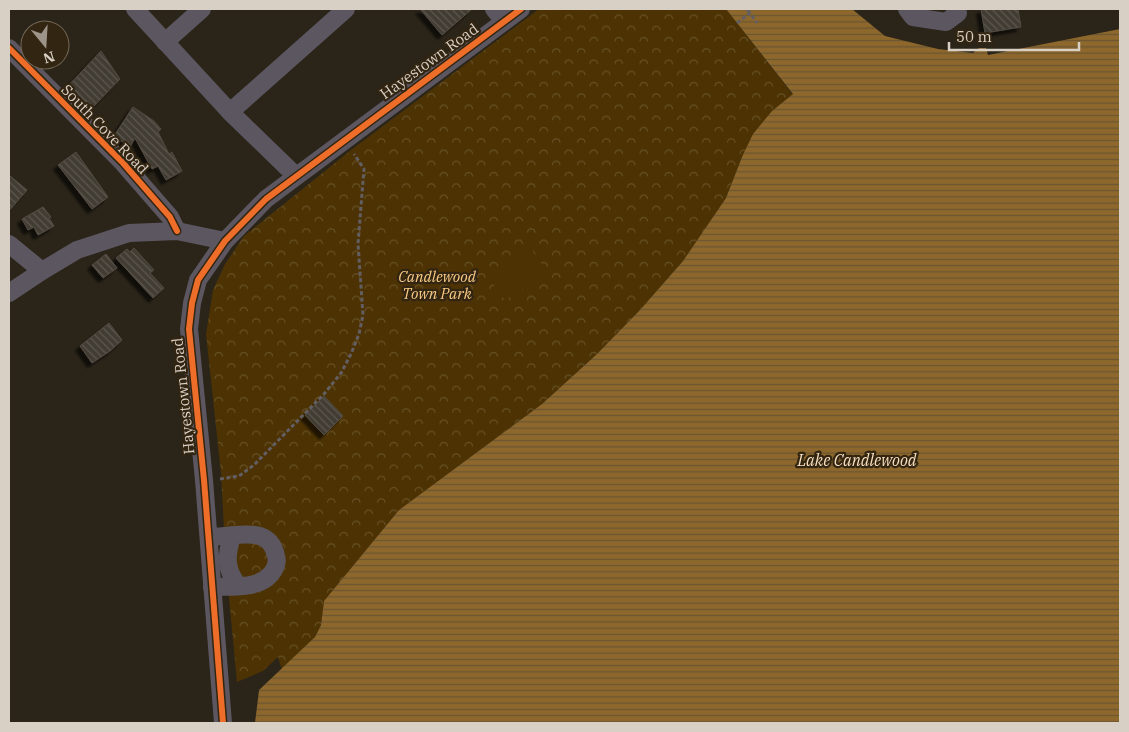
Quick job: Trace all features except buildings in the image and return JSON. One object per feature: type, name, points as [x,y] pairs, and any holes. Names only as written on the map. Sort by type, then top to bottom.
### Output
[{"type":"street","points":[[136,9],[230,112],[296,176]]},
{"type":"street","points":[[165,42],[201,9]]},
{"type":"street","points":[[230,112],[346,9]]},
{"type":"street","name":"Hayestown Road","points":[[223,723],[204,480],[189,329],[192,303],[198,280],[225,241],[266,199],[499,15],[521,9]]},
{"type":"street","points":[[906,9],[913,17],[946,22],[958,13],[956,9]]},
{"type":"street","name":"South Cove Road","points":[[9,48],[123,163],[170,217],[177,231]]},
{"type":"street","points":[[9,293],[77,250],[130,233],[177,231],[225,241]]},
{"type":"street","points":[[9,244],[42,271]]},
{"type":"street","points":[[209,538],[244,534],[259,536],[272,543],[277,557],[275,569],[265,581],[248,586],[212,587]]},
{"type":"street","points":[[232,536],[226,560],[231,577],[238,585]]},
{"type":"path","points":[[746,9],[757,23]]},
{"type":"path","points":[[737,23],[750,13]]},
{"type":"path","points":[[204,480],[239,476],[254,465],[324,394],[341,373],[351,354],[359,334],[363,315],[358,244],[364,169],[344,139]]},
{"type":"green space","name":"Candlewood Town Park","points":[[539,9],[726,9],[793,95],[772,111],[742,157],[726,198],[683,261],[640,310],[597,354],[542,404],[399,510],[324,601],[321,625],[315,637],[282,670],[278,657],[263,671],[237,682],[226,566],[221,473],[206,334],[213,290],[225,264],[244,236],[351,150]]},
{"type":"green space","points":[[531,249],[547,272],[505,300],[489,278]]},
{"type":"water","name":"Lake Candlewood","points":[[726,9],[852,9],[885,36],[938,49],[973,53],[979,48],[986,48],[988,55],[1120,29],[1120,723],[255,723],[259,690],[315,637],[321,625],[324,601],[399,510],[542,404],[597,354],[640,310],[683,261],[726,198],[753,134],[772,111],[793,94]]},
{"type":"cycle path","points":[[223,723],[204,480],[189,329],[192,303],[198,280],[225,241],[266,199],[521,9]]},
{"type":"cycle path","points":[[9,48],[123,163],[170,217],[177,231]]}]
